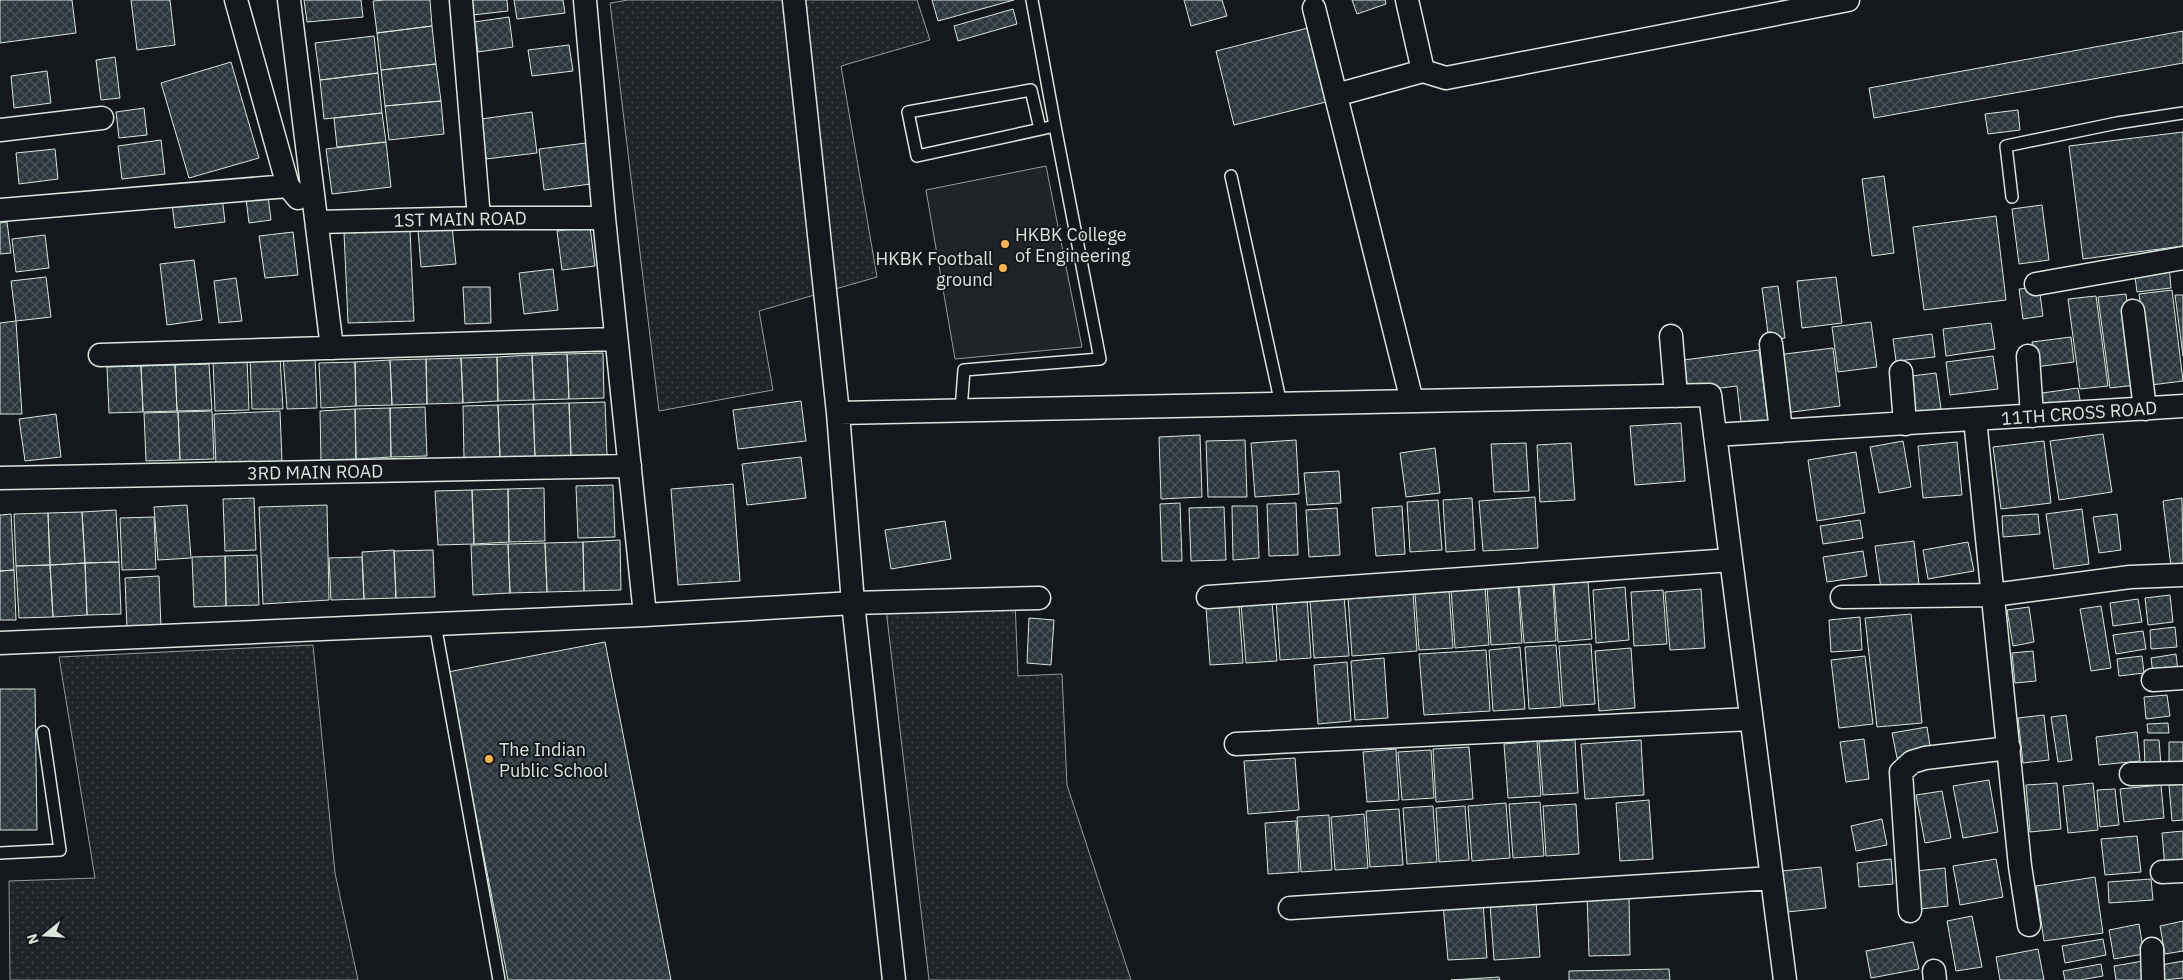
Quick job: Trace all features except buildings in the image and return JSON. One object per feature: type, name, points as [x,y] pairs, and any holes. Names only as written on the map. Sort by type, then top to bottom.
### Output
[{"type":"street","points":[[236,0],[288,186],[317,222]]},
{"type":"street","points":[[289,0],[332,348]]},
{"type":"street","points":[[461,0],[479,218]]},
{"type":"street","points":[[586,0],[604,218],[645,615]]},
{"type":"street","points":[[794,0],[838,413],[853,603],[894,980]]},
{"type":"street","points":[[1408,0],[1423,71]]},
{"type":"street","points":[[1336,95],[1423,71],[1446,78],[1848,0]]},
{"type":"street","points":[[1314,8],[1412,401]]},
{"type":"street","points":[[0,130],[102,118]]},
{"type":"street","points":[[0,210],[288,186]]},
{"type":"street","name":"1ST MAIN ROAD","points":[[317,222],[479,218],[604,218]]},
{"type":"street","points":[[2036,284],[2183,258]]},
{"type":"street","points":[[2133,310],[2145,408]]},
{"type":"street","points":[[1671,336],[1676,396]]},
{"type":"street","points":[[100,355],[616,339]]},
{"type":"street","points":[[1771,344],[1781,432]]},
{"type":"street","points":[[2028,356],[2032,416]]},
{"type":"street","points":[[1900,372],[1905,424]]},
{"type":"street","points":[[838,413],[1710,395],[1785,980]]},
{"type":"street","name":"11TH CROSS ROAD","points":[[1715,435],[2183,406]]},
{"type":"street","points":[[1975,420],[2020,866],[2029,925]]},
{"type":"street","name":"3RD MAIN ROAD","points":[[0,478],[630,466]]},
{"type":"street","points":[[1208,597],[1731,560]]},
{"type":"street","points":[[1842,597],[1993,595],[2130,577],[2183,575]]},
{"type":"street","points":[[0,643],[645,615],[853,603],[1039,598]]},
{"type":"street","points":[[2153,680],[2183,678]]},
{"type":"street","points":[[1236,744],[1751,719]]},
{"type":"street","points":[[1910,911],[1901,772],[1912,762],[1925,758],[2009,748]]},
{"type":"street","points":[[2131,774],[2183,773]]},
{"type":"street","points":[[1290,908],[1772,878]]},
{"type":"street","points":[[2152,949],[2153,980]]},
{"type":"lane","points":[[961,410],[964,370],[1100,359],[1032,0]]},
{"type":"lane","points":[[1040,129],[1031,90],[908,112],[917,156],[1055,126]]},
{"type":"lane","points":[[2012,198],[2006,146],[2117,123],[2183,113]]},
{"type":"lane","points":[[1231,176],[1281,404]]},
{"type":"lane","points":[[435,624],[498,980]]},
{"type":"lane","points":[[0,853],[60,850],[44,732]]},
{"type":"shaded area","points":[[628,0],[917,0],[930,40],[841,66],[877,277],[759,311],[773,390],[659,411],[610,3]]},
{"type":"shaded area","name":"HKBK Football ground","points":[[1046,166],[1082,347],[955,359],[926,190]]},
{"type":"shaded area","points":[[1015,601],[1018,676],[1062,674],[1067,785],[1131,980],[929,980],[886,609]]},
{"type":"shaded area","points":[[313,645],[335,873],[358,980],[10,980],[9,881],[95,878],[59,657]]},
{"type":"place","name":"HKBK College of Engineering","points":[[1005,244]]},
{"type":"place","name":"HKBK Football ground","points":[[1003,268]]},
{"type":"place","name":"The Indian Public School","points":[[489,759]]}]
